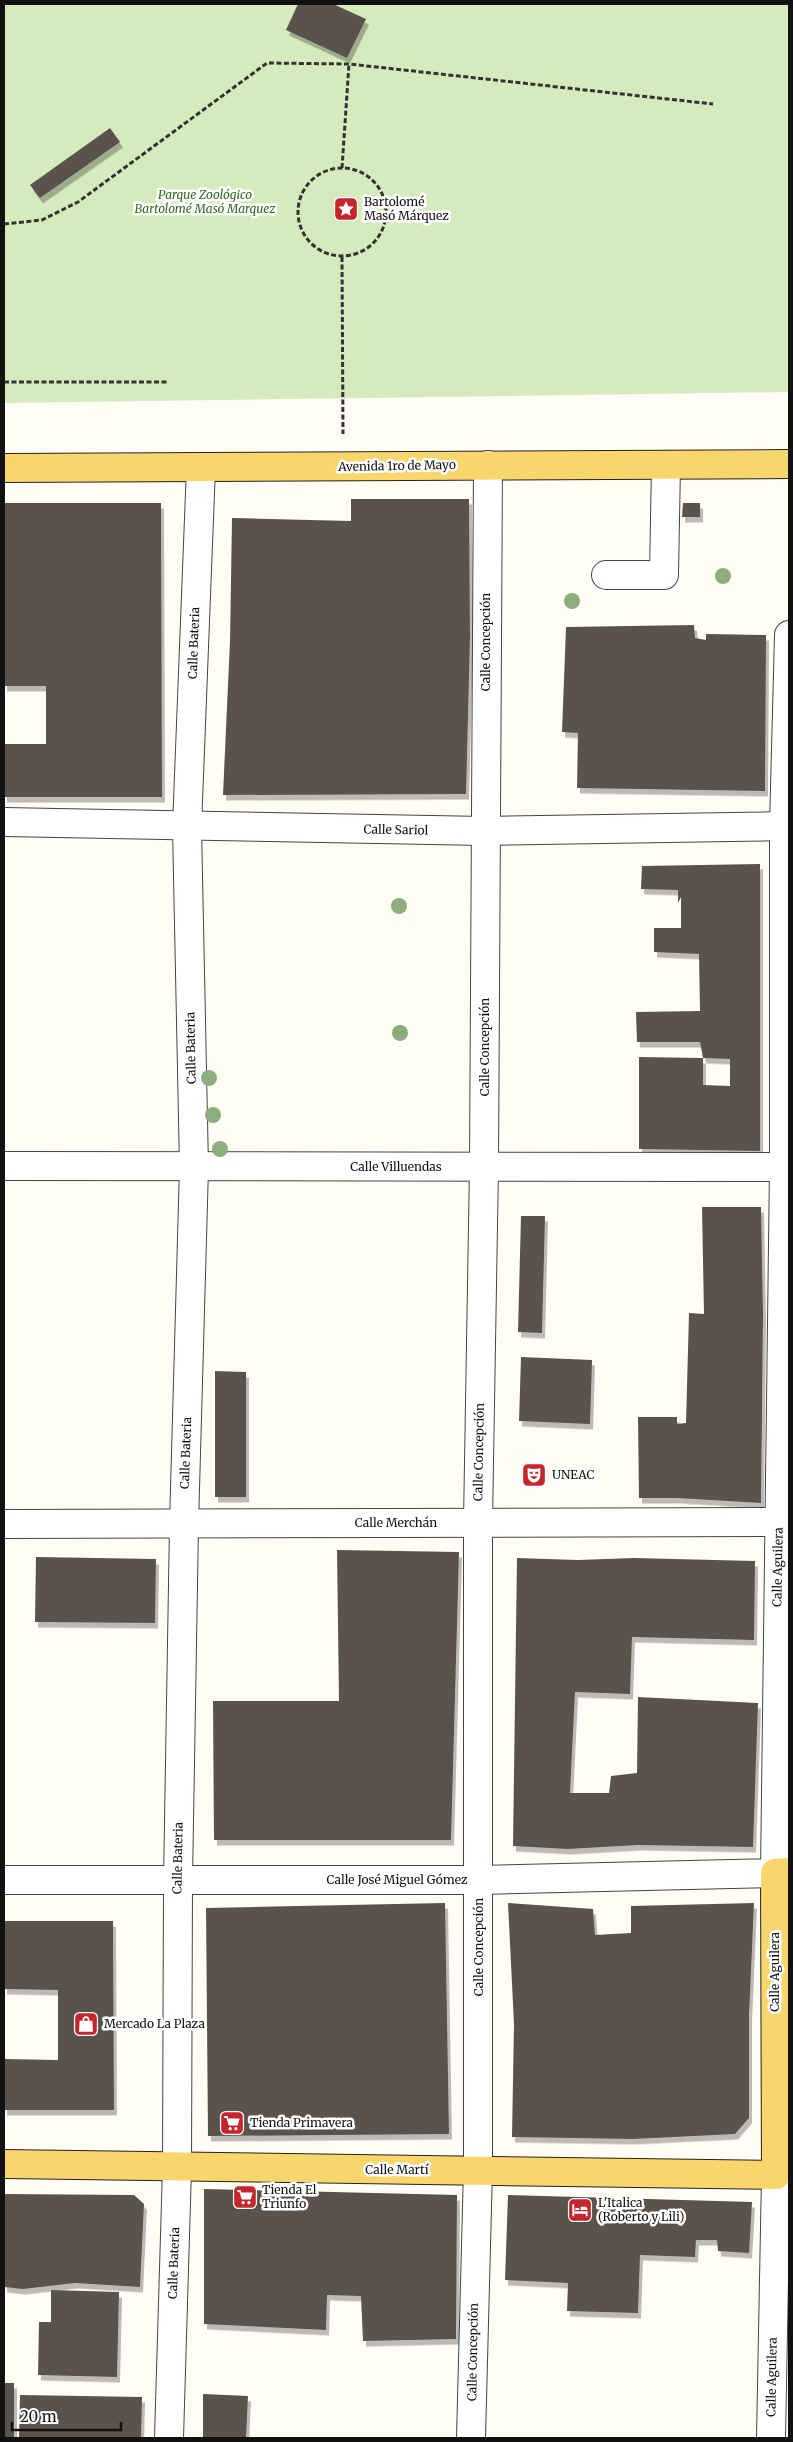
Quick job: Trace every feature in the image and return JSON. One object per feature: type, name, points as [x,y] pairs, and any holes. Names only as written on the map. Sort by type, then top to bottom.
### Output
[{"type":"main road","name":"Avenida 1ro de Mayo","points":[[4,468],[789,464]]},
{"type":"main road","name":"Calle Aguilera","points":[[782,1873],[783,2175]]},
{"type":"main road","name":"Calle Martí","points":[[4,2164],[177,2168],[478,2169],[783,2175]]},
{"type":"street","name":"Calle Concepción","points":[[471,2438],[478,2169],[478,1522],[484,1166],[488,465]]},
{"type":"street","points":[[606,574],[664,576],[666,465]]},
{"type":"street","name":"Calle Bateria","points":[[169,2438],[177,2168],[178,1881],[184,1525],[194,1167],[187,827],[201,468]]},
{"type":"street","name":"Calle Aguilera","points":[[782,1873],[789,635]]},
{"type":"street","name":"Calle Sariol","points":[[4,822],[187,827],[485,831],[787,826]]},
{"type":"street","name":"Calle Villuendas","points":[[4,1166],[787,1167]]},
{"type":"street","name":"Calle Merchán","points":[[4,1524],[784,1522]]},
{"type":"street","name":"Calle José Miguel Gómez","points":[[4,1880],[479,1880],[782,1873]]},
{"type":"street","name":"Calle Aguilera","points":[[771,2438],[783,2175]]},
{"type":"path","points":[[4,224],[42,220],[78,202],[267,63],[349,64],[713,104]]},
{"type":"path","points":[[342,168],[349,64]]},
{"type":"path","points":[[342,168],[364,173],[376,182],[384,194],[387,209],[386,224],[380,237],[370,248],[357,255],[342,257],[328,254],[314,247],[304,236],[299,222],[298,208],[301,194],[309,181],[321,172],[342,168]]},
{"type":"path","points":[[342,257],[344,467]]},
{"type":"path","points":[[4,382],[168,382]]},
{"type":"green space","name":"Parque Zoológico Bartolomé Masó Marquez","points":[[4,4],[789,4],[789,392],[4,403]]},
{"type":"building","points":[[298,4],[333,4],[366,19],[347,58],[286,30]]},
{"type":"building","points":[[110,128],[120,142],[40,198],[30,185]]},
{"type":"building","points":[[351,499],[469,499],[470,638],[466,794],[223,795],[230,641],[232,518],[351,521]]},
{"type":"building","points":[[4,503],[161,503],[162,797],[4,797],[4,744],[46,744],[46,686],[4,686]]},
{"type":"building","points":[[683,503],[700,503],[700,517],[682,517]]},
{"type":"building","points":[[694,625],[695,638],[706,640],[706,634],[766,635],[765,791],[577,788],[578,733],[562,732],[566,627]]},
{"type":"building","points":[[760,864],[760,1151],[639,1149],[639,1057],[703,1058],[700,1042],[637,1042],[636,1012],[700,1011],[699,954],[654,952],[654,928],[681,928],[681,897],[678,903],[678,890],[641,889],[642,866]],"holes":[[[703,1058],[730,1059],[730,1086],[703,1085]]]},
{"type":"building","points":[[702,1207],[761,1207],[763,1314],[761,1503],[677,1498],[639,1498],[638,1417],[677,1417],[677,1424],[686,1423],[689,1313],[704,1314]]},
{"type":"building","points":[[521,1216],[545,1216],[542,1333],[518,1332]]},
{"type":"building","points":[[521,1357],[592,1360],[590,1424],[519,1421]]},
{"type":"building","points":[[215,1371],[246,1372],[246,1497],[215,1497]]},
{"type":"building","points":[[337,1550],[459,1552],[451,1840],[214,1840],[213,1701],[339,1701]]},
{"type":"building","points":[[36,1557],[156,1559],[155,1623],[35,1622]]},
{"type":"building","points":[[517,1558],[755,1561],[754,1640],[632,1637],[630,1694],[575,1692],[570,1793],[609,1793],[611,1776],[637,1773],[638,1697],[758,1703],[753,1847],[638,1845],[568,1849],[513,1846]]},
{"type":"building","points":[[445,1903],[449,2134],[208,2136],[206,1908]]},
{"type":"building","points":[[508,1903],[593,1909],[595,1935],[631,1933],[631,1906],[754,1903],[749,2016],[749,2118],[735,2134],[633,2139],[512,2137],[514,2024]]},
{"type":"building","name":"Mercado La Plaza","points":[[4,1921],[113,1921],[114,2110],[4,2110],[4,2059],[58,2060],[58,1990],[4,1989]]},
{"type":"building","points":[[204,2189],[457,2195],[456,2339],[363,2341],[361,2296],[327,2295],[326,2330],[204,2324]]},
{"type":"building","points":[[4,2194],[134,2195],[144,2204],[140,2287],[75,2283],[23,2289],[4,2287]]},
{"type":"building","points":[[508,2195],[752,2202],[749,2253],[718,2251],[717,2240],[696,2240],[695,2257],[640,2255],[638,2313],[567,2311],[568,2283],[505,2280]]},
{"type":"building","points":[[51,2290],[119,2292],[117,2377],[38,2375],[39,2322],[51,2322]]},
{"type":"building","points":[[4,2383],[14,2383],[14,2438],[4,2438]]},
{"type":"building","points":[[203,2394],[248,2396],[246,2438],[203,2438]]},
{"type":"building","points":[[20,2395],[142,2397],[141,2438],[19,2438]]},
{"type":"place","name":"Bartolomé Masó Márquez","points":[[346,209]]},
{"type":"place","name":"UNEAC","points":[[534,1475]]},
{"type":"place","name":"Mercado La Plaza","points":[[86,2024]]},
{"type":"place","name":"Tienda Primavera","points":[[232,2123]]},
{"type":"place","name":"Tienda El Triunfo","points":[[245,2197]]},
{"type":"place","name":"L'Italica (Roberto y Lili)","points":[[580,2210]]}]
